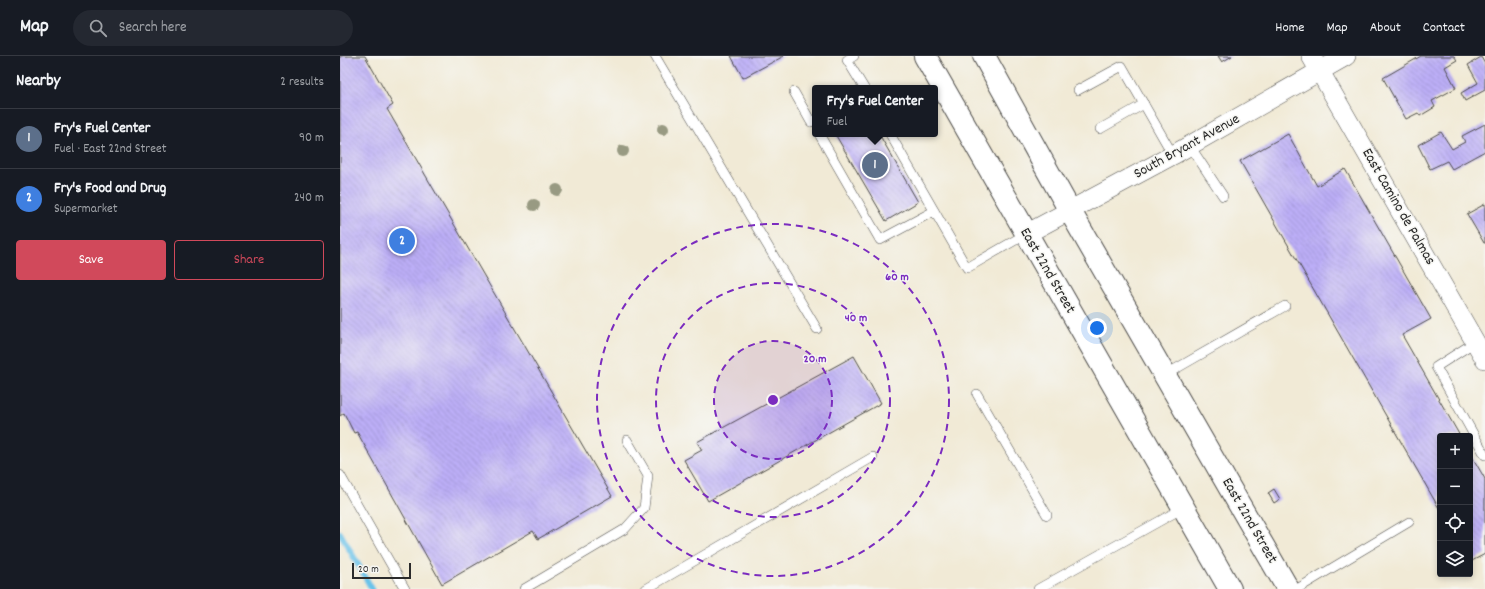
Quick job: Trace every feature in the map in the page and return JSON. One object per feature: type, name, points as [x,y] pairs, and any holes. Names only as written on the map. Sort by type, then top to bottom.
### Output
[{"type":"main road","name":"East 22nd Street","points":[[925,56],[1230,589]]},
{"type":"main road","name":"East 22nd Street","points":[[984,56],[1070,211],[1166,375],[1288,589]]},
{"type":"street","name":"South Bryant Avenue","points":[[1026,234],[1190,146],[1315,63],[1346,56]]},
{"type":"street","name":"East Camino de Palmas","points":[[1315,63],[1485,359]]},
{"type":"lane","points":[[655,56],[817,329]]},
{"type":"lane","points":[[854,56],[848,60],[862,85]]},
{"type":"lane","points":[[1078,90],[1122,66],[1173,155]]},
{"type":"lane","points":[[794,92],[812,120]]},
{"type":"lane","points":[[1100,129],[1144,104]]},
{"type":"lane","points":[[821,137],[880,240],[934,211]]},
{"type":"lane","points":[[892,137],[967,268],[1026,234]]},
{"type":"lane","points":[[1190,146],[1223,196]]},
{"type":"lane","points":[[1166,375],[1285,306]]},
{"type":"lane","points":[[1475,342],[1436,367],[1485,455]]},
{"type":"lane","points":[[977,394],[1047,515]]},
{"type":"lane","points":[[524,589],[625,529],[644,508],[648,476],[627,440]]},
{"type":"lane","points":[[646,589],[873,457]]},
{"type":"lane","points":[[340,475],[405,589]]},
{"type":"lane","points":[[1038,589],[1183,508]]},
{"type":"lane","points":[[1297,589],[1409,522]]},
{"type":"building","points":[[340,56],[365,56],[393,105],[387,109],[612,496],[538,539],[533,531],[442,584],[357,432],[354,433],[344,413],[340,416]]},
{"type":"building","points":[[731,56],[784,56],[743,78]]},
{"type":"building","points":[[1218,56],[1232,56],[1222,62]]},
{"type":"building","points":[[1421,56],[1454,56],[1457,60],[1445,67],[1456,88],[1432,101],[1435,107],[1420,116],[1418,113],[1406,119],[1383,78]]},
{"type":"building","points":[[1481,57],[1485,64],[1485,90],[1465,101],[1461,93],[1478,83],[1468,65]]},
{"type":"building","points":[[1485,124],[1485,151],[1452,169],[1447,161],[1430,169],[1418,145],[1441,132],[1452,149],[1465,142],[1462,136]]},
{"type":"building","points":[[1288,134],[1317,186],[1345,169],[1431,319],[1402,335],[1458,433],[1437,433],[1437,505],[1240,161]]},
{"type":"building","points":[[837,137],[881,137],[918,202],[886,221]]},
{"type":"building","points":[[1485,204],[1485,243],[1484,243],[1467,214]]},
{"type":"building","points":[[854,356],[881,403],[708,501],[684,460],[702,450],[697,442]]},
{"type":"building","points":[[1473,458],[1485,479],[1485,554],[1473,560]]},
{"type":"building","points":[[1274,489],[1280,499],[1274,503],[1268,493]]},
{"type":"waterway","points":[[340,533],[372,589]]},
{"type":"place","name":"Fry's Fuel Center","points":[[875,165]]},
{"type":"place","name":"Fry's Food and Drug","points":[[402,241]]}]
